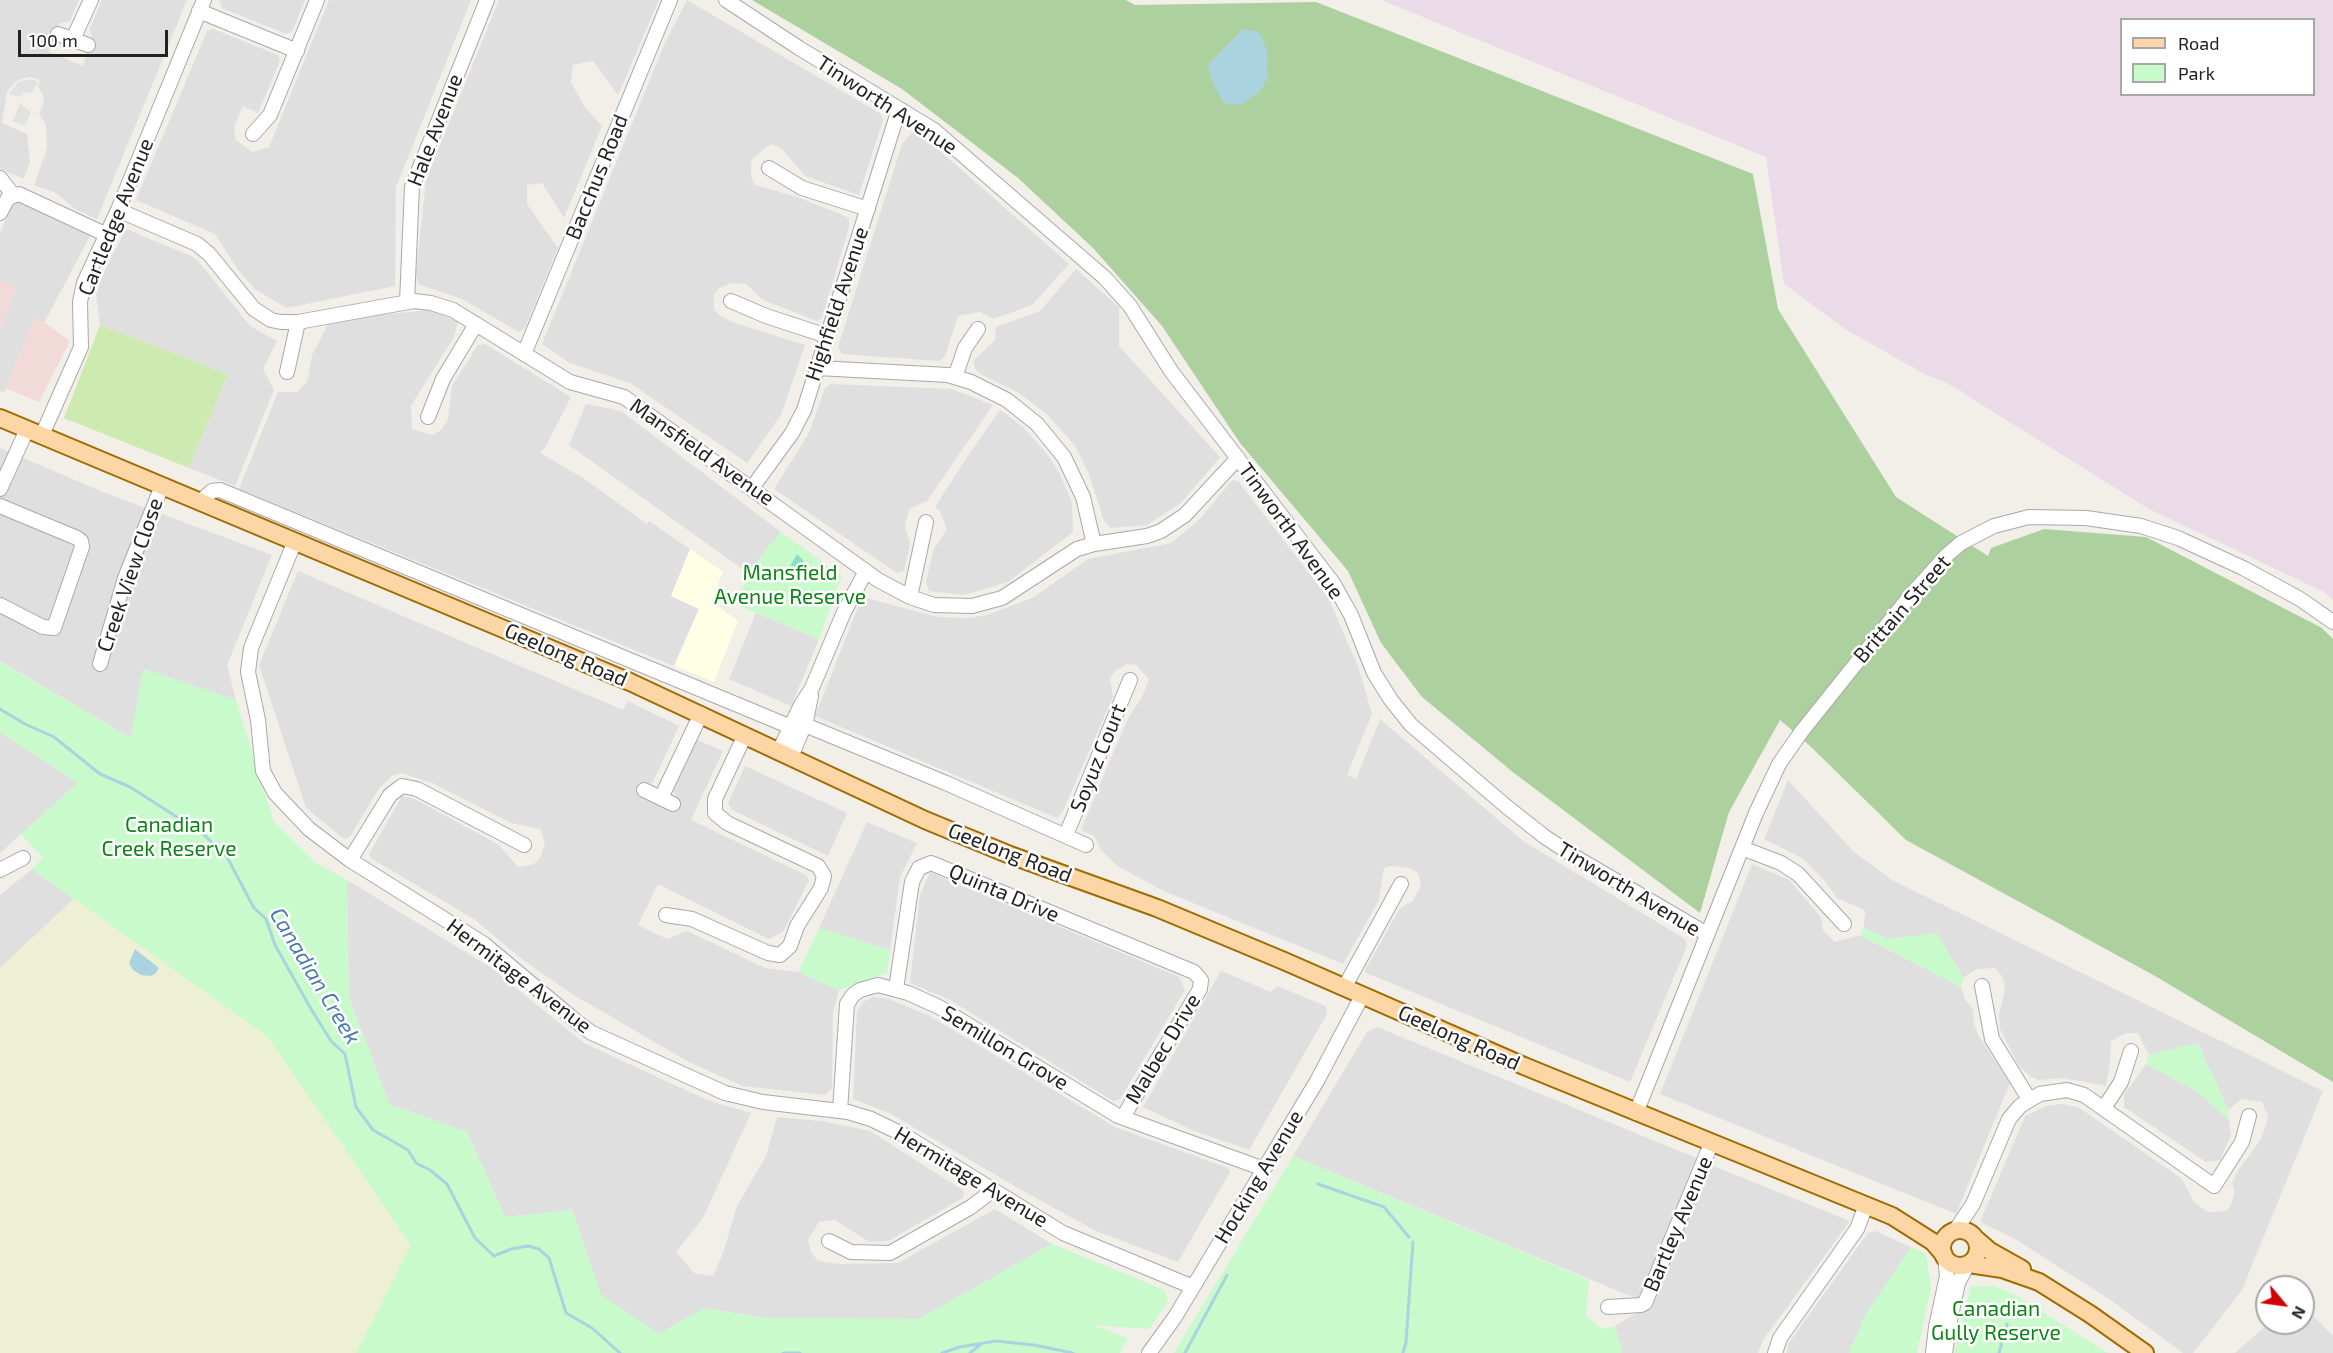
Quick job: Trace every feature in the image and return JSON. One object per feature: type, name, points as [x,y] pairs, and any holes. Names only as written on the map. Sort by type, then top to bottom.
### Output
[{"type":"main road","name":"Geelong Road","points":[[0,418],[33,436]]},
{"type":"main road","name":"Geelong Road","points":[[0,427],[33,436],[135,474],[701,714],[954,833],[1142,902],[1636,1113],[1892,1216],[1933,1242],[1944,1256]]},
{"type":"main road","name":"Geelong Road","points":[[1892,1216],[1955,1231]]},
{"type":"main road","points":[[2039,1282],[2002,1269],[1968,1264],[1955,1265],[1944,1256],[1942,1249],[1944,1240],[1955,1231],[1965,1230],[1990,1251],[2017,1265],[2145,1353]]},
{"type":"main road","points":[[1968,1264],[1978,1251],[1975,1237]]},
{"type":"street","points":[[73,39],[91,0]]},
{"type":"street","points":[[253,134],[270,116],[317,0]]},
{"type":"street","name":"Hale Avenue","points":[[407,302],[412,187],[488,0]]},
{"type":"street","name":"Bacchus Road","points":[[524,354],[670,0]]},
{"type":"street","name":"Tinworth Avenue","points":[[726,0],[923,122],[1106,278],[1130,306],[1171,371],[1336,586],[1351,615],[1374,673],[1391,700],[1412,724],[1498,800],[1545,837],[1707,934],[1636,1113]]},
{"type":"street","points":[[201,6],[297,51]]},
{"type":"street","name":"Cartledge Avenue","points":[[0,489],[33,436],[79,352],[82,338],[80,309],[82,289],[118,210],[201,6]]},
{"type":"street","points":[[58,34],[88,45]]},
{"type":"street","name":"Highfield Avenue","points":[[752,488],[801,418],[899,109]]},
{"type":"street","points":[[769,168],[802,188],[868,209]]},
{"type":"street","points":[[0,178],[13,195]]},
{"type":"street","points":[[0,213],[8,198],[13,195],[22,195],[107,235]]},
{"type":"street","name":"Mansfield Avenue","points":[[118,210],[200,246],[260,314],[276,321],[298,322],[407,302],[426,302],[444,306],[574,384],[624,397],[862,568],[910,597],[939,606],[962,607],[982,604],[1010,594],[1071,552],[1094,544],[1147,536],[1168,527],[1190,510],[1238,458]]},
{"type":"street","points":[[730,301],[766,316],[827,336]]},
{"type":"street","points":[[287,372],[298,322]]},
{"type":"street","points":[[428,417],[441,382],[476,324]]},
{"type":"street","points":[[955,377],[965,348],[978,329]]},
{"type":"street","points":[[818,368],[925,372],[955,377],[1003,398],[1031,418],[1064,457],[1076,480],[1088,516],[1094,544]]},
{"type":"street","name":"Creek View Close","points":[[100,664],[125,578],[162,486]]},
{"type":"street","name":"Geelong Road","points":[[200,502],[217,490],[244,500],[798,726],[946,783],[1086,844]]},
{"type":"street","points":[[221,510],[228,498],[244,500]]},
{"type":"street","points":[[0,506],[77,538],[82,545],[54,628],[43,627],[0,606]]},
{"type":"street","name":"Brittain Street","points":[[1707,934],[1771,780],[1784,756],[1932,570],[1961,543],[1994,526],[2029,518],[2055,516],[2124,522],[2159,531],[2243,568],[2300,599],[2333,622]]},
{"type":"street","points":[[910,597],[927,522]]},
{"type":"street","name":"Hermitage Avenue","points":[[295,541],[249,652],[248,672],[258,720],[260,759],[267,782],[286,806],[309,829],[350,860],[477,939],[592,1032],[725,1093],[763,1102],[840,1110],[886,1125],[1076,1240],[1193,1287]]},
{"type":"street","points":[[785,754],[844,612],[848,590],[862,568]]},
{"type":"street","name":"Soyuz Court","points":[[1066,836],[1130,680]]},
{"type":"street","points":[[644,790],[667,801],[701,714]]},
{"type":"street","points":[[666,915],[692,919],[768,953],[780,954],[790,946],[797,926],[821,888],[824,876],[818,866],[727,823],[715,813],[715,799],[744,735]]},
{"type":"street","points":[[350,860],[390,795],[402,786],[417,789],[524,845]]},
{"type":"street","points":[[1742,848],[1781,863],[1798,874],[1844,924]]},
{"type":"street","points":[[0,870],[23,858]]},
{"type":"street","name":"Quinta Drive","points":[[896,989],[912,882],[920,867],[931,863],[1190,970],[1200,979]]},
{"type":"street","points":[[1344,988],[1401,884]]},
{"type":"street","name":"Malbec Drive","points":[[1123,1118],[1200,988],[1200,979]]},
{"type":"street","name":"Semillon Grove","points":[[840,1110],[847,1004],[853,995],[864,988],[878,985],[896,989],[943,1009],[1096,1104],[1123,1118],[1264,1169]]},
{"type":"street","points":[[1982,986],[1992,1039],[2030,1099]]},
{"type":"street","name":"Hocking Avenue","points":[[1149,1353],[1193,1287],[1317,1081],[1362,996]]},
{"type":"street","points":[[2104,1108],[2121,1082],[2132,1051]]},
{"type":"street","points":[[1955,1231],[1974,1201],[2007,1123],[2016,1110],[2040,1094],[2067,1090],[2084,1095],[2214,1186],[2239,1149],[2249,1116]]},
{"type":"street","name":"Bartley Avenue","points":[[1608,1308],[1645,1303],[1711,1144]]},
{"type":"street","points":[[829,1241],[851,1252],[887,1253],[894,1251],[971,1207],[992,1191]]},
{"type":"street","points":[[1974,1201],[1972,1220],[1975,1237]]},
{"type":"street","points":[[1775,1353],[1780,1338],[1857,1229],[1866,1205]]},
{"type":"street","points":[[1933,1353],[1947,1276],[1944,1256]]},
{"type":"street","points":[[1946,1353],[1958,1283],[1968,1264]]},
{"type":"shaded area","points":[[0,0],[79,0],[70,21],[60,23],[49,52],[83,66],[92,37],[90,28],[102,0],[187,0],[97,219],[75,209],[56,193],[34,185],[47,144],[46,125],[39,114],[44,102],[38,87],[40,80],[30,77],[20,79],[7,92],[2,123],[27,134],[30,162],[24,179],[0,169]]},
{"type":"shaded area","points":[[219,0],[305,0],[292,32],[286,34],[222,8]]},
{"type":"shaded area","points":[[329,0],[471,0],[396,187],[395,286],[287,308],[256,290],[238,270],[215,234],[136,200],[207,31],[213,29],[278,55],[280,61],[258,113],[243,106],[234,127],[236,140],[252,152],[269,147]]},
{"type":"shaded area","points":[[499,0],[659,0],[618,95],[593,61],[573,65],[571,82],[584,106],[602,126],[564,218],[542,183],[527,185],[527,204],[558,248],[525,328],[519,332],[462,299],[418,284],[416,274],[426,180]]},
{"type":"shaded area","points":[[687,0],[881,114],[883,120],[859,195],[805,176],[781,148],[771,144],[754,157],[751,163],[751,177],[755,185],[797,197],[849,218],[849,227],[822,318],[817,321],[763,300],[746,284],[731,283],[718,289],[714,294],[714,309],[719,315],[732,322],[805,345],[781,415],[747,463],[630,383],[570,363],[542,344],[665,43]]},
{"type":"shaded area","points":[[1381,0],[2333,0],[2333,600],[2324,592],[2149,509],[1947,383],[1926,375],[1845,329],[1784,284],[1766,157]]},
{"type":"shaded area","points":[[30,79],[38,82],[32,93],[25,92],[20,97],[9,94],[18,82]]},
{"type":"shaded area","points":[[20,103],[31,112],[25,126],[13,121]]},
{"type":"shaded area","points":[[915,129],[1069,264],[1032,305],[993,319],[980,312],[958,316],[945,356],[940,361],[842,354],[838,347],[902,144]]},
{"type":"shaded area","points":[[19,201],[90,236],[44,323],[35,317],[4,393],[0,391],[0,329],[16,289],[0,280],[0,232],[14,202]]},
{"type":"shaded area","points":[[126,229],[191,256],[199,262],[250,326],[277,341],[263,369],[274,390],[235,486],[189,468],[228,374],[100,325],[96,294],[105,270]]},
{"type":"shaded area","points":[[1076,269],[1119,307],[1119,346],[1220,457],[1181,503],[1147,525],[1111,528],[1104,521],[1089,474],[1075,446],[1048,415],[1019,393],[982,375],[974,365],[974,360],[995,340],[996,327],[1040,311]]},
{"type":"shaded area","points":[[0,280],[16,288],[0,329]]},
{"type":"shaded area","points":[[432,310],[458,322],[454,337],[411,406],[412,429],[432,435],[441,430],[448,420],[452,386],[478,345],[485,344],[571,397],[546,446],[540,453],[583,478],[647,524],[649,521],[690,549],[671,596],[699,609],[674,666],[239,489],[278,392],[297,392],[307,382],[312,355],[328,324],[355,317]]},
{"type":"shaded area","points":[[35,316],[70,341],[39,402],[5,388]]},
{"type":"shaded area","points":[[831,384],[952,389],[993,405],[927,501],[909,509],[905,526],[910,544],[904,571],[897,573],[774,489],[809,433],[825,388]]},
{"type":"shaded area","points":[[586,404],[621,411],[781,532],[748,573],[569,445]]},
{"type":"shaded area","points":[[1000,410],[1023,427],[1044,450],[1060,474],[1072,503],[1073,532],[1008,582],[964,595],[929,591],[926,582],[934,549],[947,529],[939,510],[935,507]]},
{"type":"shaded area","points":[[0,448],[103,492],[272,555],[227,665],[236,700],[144,669],[131,738],[0,661]]},
{"type":"shaded area","points":[[1232,480],[1238,481],[1329,599],[1359,669],[1372,714],[1347,775],[1356,779],[1380,719],[1523,841],[1685,939],[1687,946],[1630,1082],[1364,972],[1400,908],[1413,901],[1421,885],[1418,873],[1409,868],[1392,866],[1384,868],[1379,900],[1343,964],[1166,892],[1117,866],[1101,850],[1094,836],[1081,830],[1126,722],[1144,693],[1149,679],[1136,665],[1127,664],[1115,671],[1110,678],[1113,697],[1062,813],[1057,818],[815,716],[862,597],[938,617],[969,618],[987,615],[1032,598],[1088,559],[1171,543],[1200,519]]},
{"type":"shaded area","points":[[690,549],[723,572],[714,595],[721,599],[719,607],[738,621],[714,682],[674,666],[699,609],[671,596]]},
{"type":"shaded area","points":[[298,571],[623,710],[628,701],[679,726],[652,784],[647,783],[642,794],[672,809],[677,798],[672,788],[695,739],[723,751],[691,820],[806,875],[809,880],[783,932],[769,939],[658,884],[638,925],[667,939],[687,931],[765,968],[798,972],[839,990],[833,1013],[832,1088],[825,1095],[742,1086],[687,1061],[572,994],[522,959],[474,919],[372,859],[369,854],[402,796],[415,799],[499,845],[518,867],[534,864],[541,856],[545,843],[540,829],[511,823],[432,783],[401,773],[392,776],[379,788],[350,837],[344,839],[306,808],[259,665]]},
{"type":"shaded area","points":[[756,613],[819,639],[791,706],[729,679]]},
{"type":"shaded area","points":[[0,732],[78,783],[0,853]]},
{"type":"shaded area","points":[[745,766],[847,813],[828,856],[732,810],[728,803]]},
{"type":"shaded area","points":[[1788,780],[1854,852],[1892,880],[2323,1091],[2242,1290],[2193,1353],[2183,1353],[2112,1301],[2015,1239],[1980,1222],[2025,1116],[2046,1106],[2061,1104],[2078,1107],[2181,1178],[2195,1203],[2208,1212],[2227,1211],[2235,1192],[2232,1183],[2239,1169],[2259,1142],[2266,1126],[2268,1117],[2262,1102],[2242,1099],[2228,1110],[2198,1043],[2149,1055],[2138,1033],[2126,1033],[2111,1041],[2106,1086],[2064,1078],[2039,1080],[2030,1076],[2019,1066],[2000,1029],[1999,1016],[2005,989],[2003,978],[1995,968],[1977,969],[1963,978],[1937,934],[1887,939],[1864,928],[1865,910],[1837,898],[1824,880],[1802,858],[1764,839]]},
{"type":"shaded area","points":[[867,822],[917,843],[900,877],[890,950],[819,928]]},
{"type":"shaded area","points":[[1752,864],[1789,880],[1816,911],[1821,918],[1823,930],[1835,942],[1860,935],[1961,987],[1965,999],[1973,1010],[1974,1025],[1980,1038],[2010,1083],[1956,1214],[1660,1094]]},
{"type":"shaded area","points":[[32,869],[74,899],[0,968],[0,895]]},
{"type":"shaded area","points":[[930,872],[1179,977],[1185,990],[1120,1099],[1113,1101],[950,1000],[910,983],[920,895]]},
{"type":"shaded area","points":[[347,880],[490,967],[584,1043],[707,1100],[751,1113],[703,1218],[676,1252],[694,1273],[713,1276],[723,1253],[737,1206],[766,1156],[777,1117],[821,1121],[870,1131],[964,1191],[963,1198],[888,1241],[869,1242],[835,1220],[819,1222],[808,1240],[811,1252],[818,1261],[840,1264],[898,1263],[995,1209],[1052,1244],[919,1319],[765,1318],[704,1308],[659,1334],[601,1295],[572,1210],[505,1217],[467,1132],[389,1104],[349,997]]},
{"type":"shaded area","points":[[74,899],[267,1036],[412,1246],[356,1353],[0,1353],[0,968]]},
{"type":"shaded area","points":[[1221,971],[1271,992],[1277,986],[1326,1006],[1327,1014],[1249,1150],[1192,1130],[1143,1107]]},
{"type":"shaded area","points":[[873,997],[889,999],[928,1015],[1115,1127],[1228,1168],[1230,1172],[1178,1262],[1096,1231],[889,1113],[853,1099],[857,1012],[863,1002]]},
{"type":"shaded area","points":[[1377,1027],[1699,1159],[1640,1300],[1293,1156],[1367,1032]]},
{"type":"shaded area","points":[[2146,1064],[2197,1091],[2229,1120],[2231,1135],[2220,1160],[2206,1162],[2124,1107],[2124,1095]]},
{"type":"shaded area","points":[[1711,1165],[1850,1221],[1763,1340],[1758,1353],[1622,1353],[1615,1326],[1650,1305]]},
{"type":"shaded area","points":[[1875,1231],[1911,1247],[1866,1314],[1849,1353],[1787,1353],[1788,1344],[1868,1233]]},
{"type":"shaded area","points":[[2315,1317],[2333,1336],[2333,1353],[2235,1353],[2255,1335],[2315,1335]]},
{"type":"green space","points":[[752,0],[1126,0],[1135,5],[1316,2],[1753,174],[1778,309],[1896,497],[1988,556],[1991,548],[2044,529],[2146,537],[2322,628],[2333,639],[2333,1082],[2155,976],[1906,840],[1808,744],[1780,720],[1729,812],[1700,913],[1514,773],[1422,697],[1381,643],[1348,571],[1240,443],[1162,326],[1093,248],[1018,178],[902,89]]},
{"type":"green space","points":[[100,325],[228,374],[189,468],[64,418]]},
{"type":"green space","name":"Mansfield Avenue Reserve","points":[[781,532],[842,576],[819,639],[737,605],[748,573]]},
{"type":"green space","points":[[797,554],[803,560],[803,569],[797,573],[787,572]]},
{"type":"green space","name":"Canadian Creek Reserve","points":[[0,662],[131,738],[143,669],[236,700],[274,822],[315,862],[347,880],[349,997],[389,1104],[467,1132],[505,1217],[572,1210],[601,1295],[659,1334],[704,1308],[765,1318],[919,1319],[1052,1244],[1165,1290],[1168,1301],[1149,1329],[1093,1325],[1128,1338],[1120,1353],[356,1353],[411,1245],[267,1036],[32,869],[43,858],[21,834],[78,783],[0,732]]},
{"type":"green space","points":[[819,928],[890,950],[887,973],[839,990],[798,972]]},
{"type":"green space","points":[[1864,928],[1887,939],[1937,933],[1963,978],[1961,987],[1860,935]]},
{"type":"green space","points":[[2198,1043],[2228,1110],[2229,1120],[2197,1091],[2146,1064],[2149,1055]]},
{"type":"green space","points":[[1293,1156],[1589,1280],[1586,1316],[1602,1329],[1615,1326],[1622,1353],[1174,1353]]},
{"type":"green space","points":[[1911,1247],[1926,1254],[1931,1288],[1917,1353],[1849,1353],[1866,1314]]},
{"type":"green space","name":"Canadian Gully Reserve","points":[[1971,1286],[1994,1286],[2012,1293],[2108,1353],[1954,1353]]},
{"type":"water","points":[[1243,29],[1259,32],[1267,50],[1268,76],[1260,92],[1240,105],[1224,103],[1212,82],[1208,65]]},
{"type":"water","points":[[135,949],[159,968],[155,974],[141,975],[133,970],[129,963]]},
{"type":"waterway","name":"Canadian Creek","points":[[0,709],[25,724],[54,737],[100,774],[130,787],[202,833],[227,857],[254,908],[266,919],[275,945],[311,1009],[331,1041],[345,1054],[356,1107],[373,1130],[408,1150],[416,1163],[430,1170],[447,1184],[475,1238],[494,1256],[511,1249],[528,1246],[539,1249],[549,1258],[566,1313],[592,1328],[620,1353]]},
{"type":"waterway","points":[[1318,1184],[1384,1207],[1409,1237]]},
{"type":"waterway","points":[[1403,1353],[1406,1342],[1413,1242]]},
{"type":"waterway","points":[[1185,1353],[1227,1275]]},
{"type":"waterway","points":[[1999,1353],[2007,1324]]},
{"type":"waterway","name":"Canadian Creek","points":[[942,1353],[960,1347],[996,1341],[1034,1345],[1073,1353]]},
{"type":"waterway","points":[[970,1353],[980,1345]]},
{"type":"waterway","name":"Canadian Creek","points":[[783,1353],[800,1353]]}]
